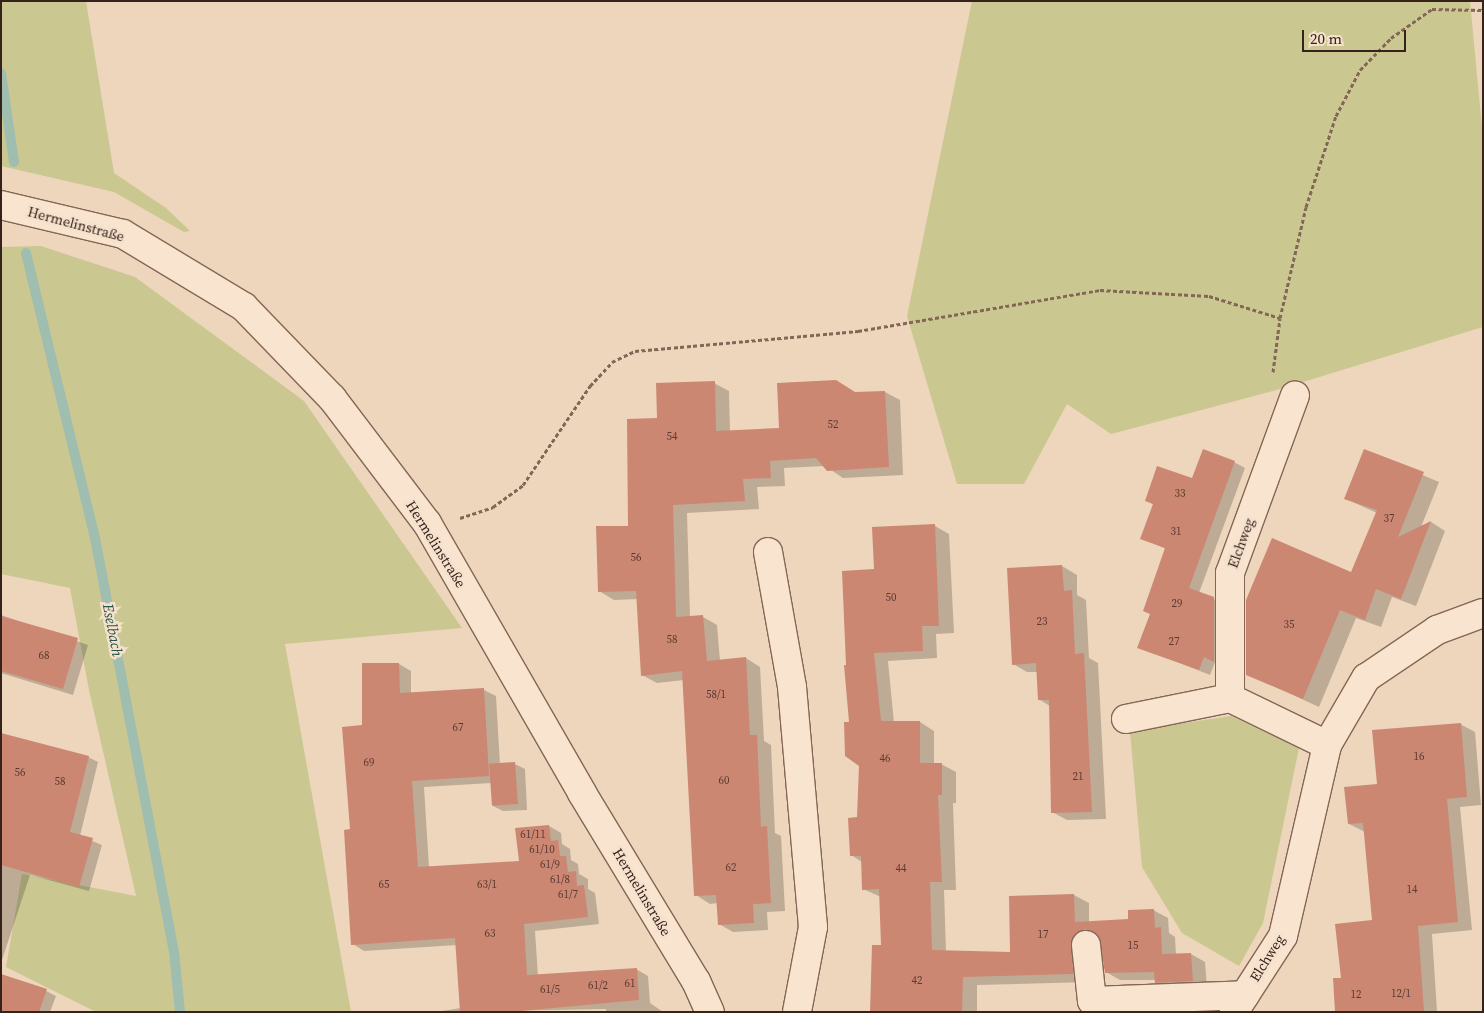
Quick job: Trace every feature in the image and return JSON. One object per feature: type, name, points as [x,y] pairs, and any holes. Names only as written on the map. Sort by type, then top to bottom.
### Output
[{"type":"street","name":"Hermelinstraße","points":[[1,205],[123,234],[244,307],[332,398],[427,523],[582,793],[696,981],[710,1012]]},
{"type":"street","name":"Elchweg","points":[[1230,698],[1230,573],[1295,395]]},
{"type":"street","points":[[768,552],[792,687],[813,926],[797,1012]]},
{"type":"street","name":"Elchweg","points":[[1086,945],[1092,1001],[1239,1003],[1283,936],[1327,745],[1366,678],[1437,630],[1483,613]]},
{"type":"street","points":[[1126,719],[1230,698],[1327,745]]},
{"type":"path","points":[[1295,395],[1275,387],[1273,368],[1280,318],[1306,207],[1336,116],[1360,70],[1392,38],[1432,9],[1483,10]]},
{"type":"path","points":[[427,523],[466,517],[493,507],[523,485],[590,386],[612,362],[635,351],[858,331],[946,318],[1100,290],[1209,296],[1280,318]]},
{"type":"shaded area","points":[[1,1],[86,1],[114,173],[166,208],[190,231],[184,232],[114,192],[1,166]]},
{"type":"shaded area","points":[[972,1],[1470,1],[1483,138],[1483,327],[1280,389],[1111,434],[1067,404],[1024,484],[957,484],[907,316]]},
{"type":"shaded area","points":[[41,246],[135,277],[304,401],[462,628],[285,644],[351,1012],[96,1012],[6,967],[22,874],[136,896],[89,690],[70,588],[1,574],[1,247]]},
{"type":"shaded area","points":[[1231,716],[1299,748],[1263,923],[1239,966],[1182,933],[1142,867],[1130,731]]},
{"type":"building","points":[[836,380],[855,392],[885,391],[889,467],[827,471],[816,458],[770,461],[771,478],[743,479],[745,501],[673,505],[676,617],[703,615],[707,661],[746,657],[750,735],[757,735],[761,827],[767,826],[771,903],[753,904],[754,923],[718,925],[716,895],[694,896],[682,671],[641,676],[636,591],[598,592],[596,526],[628,526],[627,419],[657,418],[656,383],[715,381],[716,431],[779,428],[777,383]]},
{"type":"building","points":[[1203,449],[1235,461],[1189,588],[1214,597],[1214,662],[1204,657],[1199,670],[1137,648],[1150,614],[1143,611],[1165,548],[1140,539],[1153,504],[1145,501],[1157,466],[1192,478]]},
{"type":"building","points":[[1364,449],[1424,472],[1398,537],[1431,521],[1401,599],[1376,589],[1365,620],[1340,610],[1303,699],[1246,675],[1246,600],[1272,538],[1351,572],[1377,510],[1344,499]]},
{"type":"building","points":[[935,524],[939,626],[922,626],[923,651],[874,653],[881,721],[920,721],[920,763],[942,763],[942,795],[938,795],[942,882],[930,882],[932,950],[1010,952],[1009,896],[1074,894],[1075,922],[1128,919],[1128,910],[1154,909],[1155,928],[1161,927],[1162,954],[1191,953],[1193,981],[1155,983],[1154,972],[1105,973],[1099,936],[1085,929],[1072,939],[1073,974],[963,977],[962,1012],[870,1012],[872,945],[881,945],[879,889],[862,890],[861,856],[850,856],[848,818],[857,817],[859,766],[845,756],[844,722],[849,722],[844,665],[846,665],[842,571],[874,569],[872,527]]},
{"type":"building","points":[[1062,565],[1064,591],[1072,590],[1075,654],[1084,653],[1092,812],[1051,813],[1049,700],[1038,700],[1036,663],[1012,665],[1007,568]]},
{"type":"building","points":[[1,616],[78,638],[63,689],[1,671]]},
{"type":"building","points":[[362,663],[399,663],[400,693],[484,688],[489,776],[412,781],[418,867],[519,861],[515,828],[549,825],[551,841],[558,840],[560,856],[566,856],[568,872],[576,871],[577,886],[584,885],[588,917],[524,924],[527,975],[637,968],[639,1000],[510,1012],[460,1012],[455,938],[351,945],[344,830],[350,829],[342,727],[362,725]]},
{"type":"building","points":[[1461,723],[1467,797],[1447,799],[1458,922],[1418,926],[1424,1012],[1335,1012],[1333,978],[1341,978],[1335,924],[1372,920],[1363,823],[1348,824],[1344,787],[1377,784],[1372,730]]},
{"type":"building","points":[[1,733],[89,756],[70,832],[93,838],[79,887],[1,865]]},
{"type":"building","points":[[515,762],[518,804],[492,806],[489,764]]},
{"type":"building","points":[[1,974],[47,989],[39,1012],[1,1012]]},
{"type":"waterway","name":"Eselbach","points":[[1,73],[14,162]]},
{"type":"waterway","name":"Eselbach","points":[[26,253],[95,538],[174,951],[180,1012]]}]
